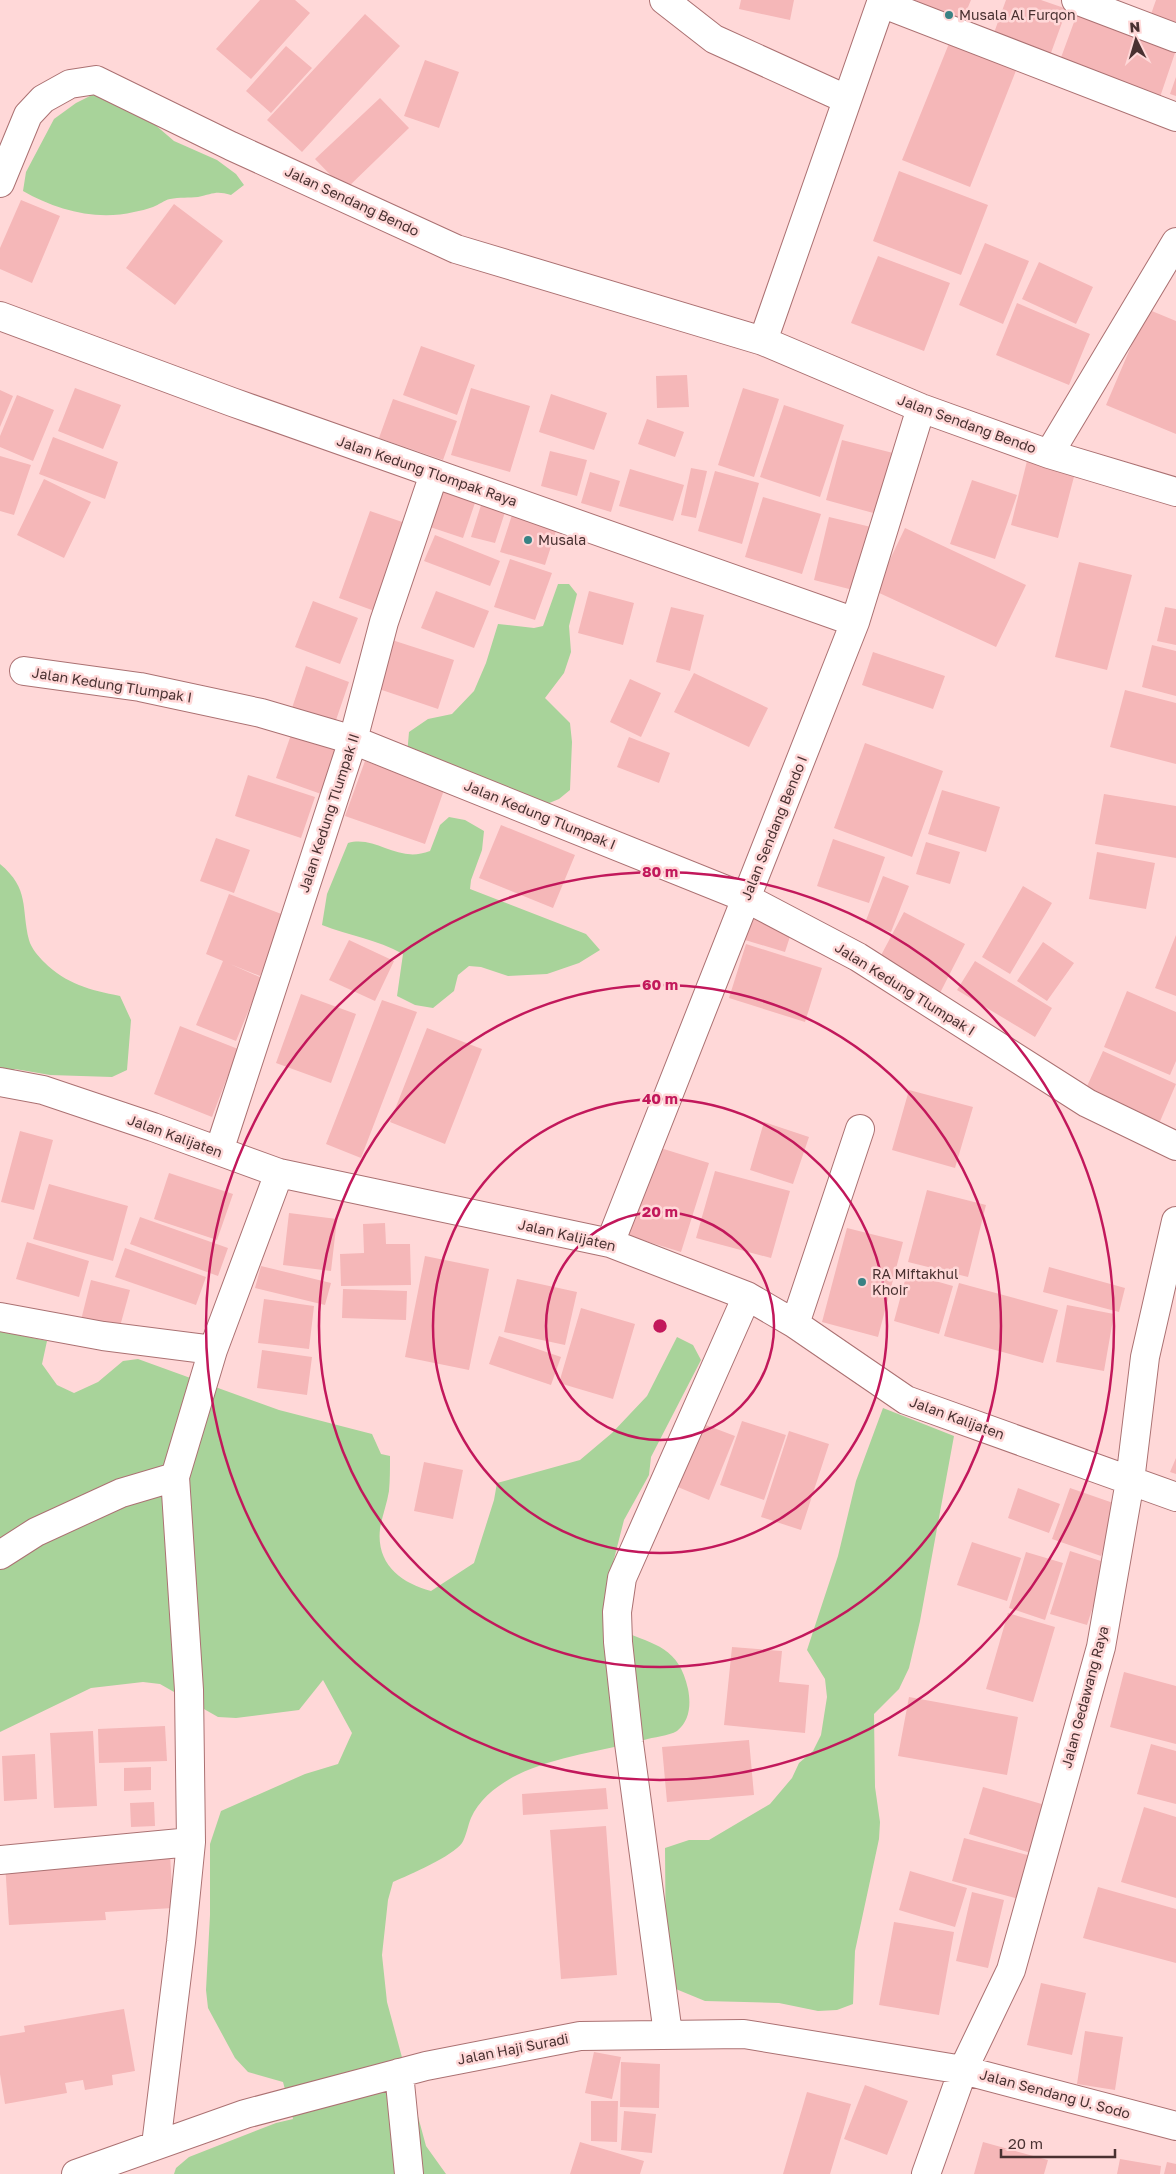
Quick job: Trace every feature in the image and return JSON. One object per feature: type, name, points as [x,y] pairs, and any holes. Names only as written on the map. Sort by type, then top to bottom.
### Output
[{"type":"street","points":[[664,0],[714,39],[846,99]]},
{"type":"street","points":[[1076,0],[1176,38]]},
{"type":"street","points":[[763,342],[881,1],[1176,117]]},
{"type":"street","name":"Jalan Sendang Bendo","points":[[0,183],[28,115],[43,99],[70,84],[96,80],[231,146],[456,248],[763,342],[920,408],[1049,454],[1176,492]]},
{"type":"street","points":[[1049,454],[1176,242]]},
{"type":"street","name":"Jalan Kedung Tlompak Raya","points":[[0,316],[232,402],[856,622]]},
{"type":"street","name":"Jalan Sendang Bendo I","points":[[610,1242],[856,622],[920,408]]},
{"type":"street","name":"Jalan Kedung Tlumpak II","points":[[219,1151],[353,740],[384,622],[434,474]]},
{"type":"street","name":"Jalan Kedung Tlumpak I","points":[[24,671],[140,687],[261,713],[353,740],[746,898],[858,957],[1086,1103],[1176,1146]]},
{"type":"street","name":"Jalan Kalijaten","points":[[0,1082],[43,1090],[279,1173],[610,1242],[747,1296],[795,1324],[906,1400],[1176,1497]]},
{"type":"street","points":[[795,1324],[860,1129]]},
{"type":"street","points":[[156,2145],[191,1842],[189,1690],[174,1477],[212,1350],[279,1173]]},
{"type":"street","name":"Jalan Gedawang Raya","points":[[926,2174],[963,2070],[1011,1970],[1101,1647],[1130,1481],[1145,1356],[1176,1221]]},
{"type":"street","points":[[668,2034],[628,1743],[618,1642],[617,1612],[622,1578],[747,1296]]},
{"type":"street","points":[[0,1317],[103,1336],[212,1350]]},
{"type":"street","points":[[0,1555],[36,1532],[121,1493],[174,1477]]},
{"type":"street","points":[[0,1860],[191,1842]]},
{"type":"street","name":"Jalan Haji Suradi","points":[[76,2174],[245,2114],[426,2066],[580,2036],[744,2034],[963,2070]]},
{"type":"street","name":"Jalan Sendang U. Sodo","points":[[963,2070],[1176,2126]]},
{"type":"street","points":[[399,2073],[409,2174]]},
{"type":"green space","points":[[98,92],[146,117],[174,141],[217,160],[236,174],[244,185],[231,195],[218,193],[198,197],[173,198],[141,211],[105,215],[77,212],[49,204],[23,191],[26,172],[54,119],[76,103]]},
{"type":"green space","points":[[558,584],[569,584],[577,594],[569,626],[571,652],[564,673],[545,698],[570,723],[572,742],[570,790],[559,799],[537,808],[407,755],[409,732],[428,719],[452,714],[474,691],[486,663],[498,624],[534,628],[543,626]]},
{"type":"green space","points":[[449,817],[465,820],[484,831],[482,850],[471,880],[470,889],[586,934],[600,950],[579,963],[547,974],[508,976],[481,967],[469,966],[458,975],[454,991],[433,1008],[415,1005],[397,996],[403,954],[373,941],[322,925],[327,894],[348,843],[368,843],[407,854],[430,851],[440,825]]},
{"type":"green space","points":[[0,864],[10,873],[20,891],[23,899],[29,940],[40,958],[52,970],[70,981],[120,996],[131,1020],[127,1070],[112,1077],[50,1075],[15,1069],[0,1079]]},
{"type":"green space","points":[[0,1331],[47,1341],[42,1364],[57,1385],[74,1393],[98,1382],[123,1361],[138,1359],[279,1410],[372,1434],[381,1454],[390,1456],[389,1491],[380,1529],[382,1552],[386,1562],[401,1577],[410,1583],[431,1591],[474,1563],[494,1500],[497,1483],[580,1460],[612,1433],[647,1396],[677,1337],[693,1345],[701,1360],[651,1457],[649,1475],[624,1520],[604,1598],[622,1631],[655,1644],[672,1656],[679,1664],[689,1695],[689,1706],[685,1722],[677,1731],[670,1734],[563,1758],[517,1775],[484,1798],[471,1818],[462,1843],[457,1848],[430,1865],[393,1882],[388,1900],[382,1955],[387,2002],[426,2146],[446,2174],[174,2174],[176,2168],[189,2157],[276,2123],[293,2119],[283,2082],[248,2072],[235,2058],[208,2008],[206,1990],[210,1915],[210,1844],[221,1811],[305,1774],[338,1764],[352,1733],[323,1680],[299,1710],[236,1718],[218,1717],[160,1684],[143,1682],[91,1688],[0,1732]]},
{"type":"green space","points":[[883,1408],[954,1436],[920,1621],[909,1668],[899,1689],[874,1714],[875,1787],[880,1822],[879,1839],[855,1951],[853,2004],[837,2010],[818,2011],[779,2003],[705,2001],[671,1987],[666,1970],[665,1848],[689,1840],[709,1840],[770,1804],[792,1778],[799,1763],[813,1751],[821,1735],[827,1697],[825,1679],[807,1650],[838,1556],[856,1481]]},
{"type":"building","points":[[260,0],[295,0],[310,13],[251,79],[216,49]]},
{"type":"building","points":[[741,0],[794,0],[790,20],[739,9]]},
{"type":"building","name":"Musala Al Furqon","points":[[910,0],[971,0],[960,26]]},
{"type":"building","points":[[1006,0],[1041,0],[1067,9],[1048,61],[991,41]]},
{"type":"building","points":[[1156,0],[1176,0],[1176,27],[1150,17]]},
{"type":"building","points":[[365,14],[400,46],[302,152],[267,120]]},
{"type":"building","points":[[1077,14],[1176,50],[1160,97],[1059,63]]},
{"type":"building","points":[[950,41],[1017,68],[970,187],[902,160]]},
{"type":"building","points":[[286,46],[312,68],[271,113],[246,91]]},
{"type":"building","points":[[425,60],[459,72],[439,128],[404,116]]},
{"type":"building","points":[[1176,77],[1176,96],[1170,94]]},
{"type":"building","points":[[380,98],[409,128],[345,190],[315,159]]},
{"type":"building","points":[[899,171],[988,205],[961,275],[873,241]]},
{"type":"building","points":[[21,200],[60,216],[32,283],[0,269],[0,248]]},
{"type":"building","points":[[174,204],[223,241],[175,305],[126,268]]},
{"type":"building","points":[[985,243],[1029,261],[1003,324],[959,305]]},
{"type":"building","points":[[878,256],[950,283],[924,351],[851,323]]},
{"type":"building","points":[[1039,262],[1093,287],[1076,324],[1022,299]]},
{"type":"building","points":[[1017,303],[1090,334],[1069,385],[996,355]]},
{"type":"building","points":[[1147,309],[1176,321],[1176,434],[1106,405]]},
{"type":"building","points":[[421,346],[475,365],[457,415],[403,395]]},
{"type":"building","points":[[687,375],[689,407],[657,408],[656,376]]},
{"type":"building","points":[[75,388],[121,405],[103,449],[58,431]]},
{"type":"building","points":[[471,388],[530,406],[510,472],[451,455]]},
{"type":"building","points":[[743,388],[779,399],[754,477],[718,465]]},
{"type":"building","points":[[0,390],[13,396],[0,427]]},
{"type":"building","points":[[551,394],[607,413],[594,450],[539,432]]},
{"type":"building","points":[[17,395],[54,410],[33,461],[0,447],[0,436]]},
{"type":"building","points":[[393,399],[457,421],[443,460],[379,438]]},
{"type":"building","points":[[784,405],[844,425],[820,497],[760,477]]},
{"type":"building","points":[[647,419],[684,432],[675,457],[638,444]]},
{"type":"building","points":[[53,437],[118,462],[105,499],[39,474]]},
{"type":"building","points":[[842,440],[893,453],[877,514],[826,500]]},
{"type":"building","points":[[550,451],[587,460],[577,496],[541,486]]},
{"type":"building","points":[[0,456],[31,465],[14,515],[0,511]]},
{"type":"building","points":[[1028,457],[1076,469],[1058,538],[1011,525]]},
{"type":"building","points":[[691,468],[707,471],[696,518],[681,515]]},
{"type":"building","points":[[630,469],[684,485],[673,521],[619,506]]},
{"type":"building","points":[[715,471],[759,483],[742,544],[698,531]]},
{"type":"building","points":[[590,472],[620,481],[611,512],[581,503]]},
{"type":"building","points":[[44,479],[91,502],[64,558],[17,535]]},
{"type":"building","points":[[972,480],[1017,495],[995,559],[950,544]]},
{"type":"building","points":[[438,484],[477,497],[463,538],[424,525]]},
{"type":"building","points":[[763,497],[821,514],[802,574],[745,557]]},
{"type":"building","points":[[482,502],[506,509],[495,543],[471,537]]},
{"type":"building","points":[[370,511],[411,525],[380,613],[339,598]]},
{"type":"building","name":"Musala","points":[[512,515],[557,528],[545,565],[500,552]]},
{"type":"building","points":[[829,517],[871,527],[857,591],[814,580]]},
{"type":"building","points":[[905,528],[1026,585],[996,647],[875,591]]},
{"type":"building","points":[[435,535],[500,561],[490,586],[424,561]]},
{"type":"building","points":[[510,559],[552,573],[535,620],[494,607]]},
{"type":"building","points":[[1079,562],[1132,575],[1107,670],[1055,657]]},
{"type":"building","points":[[436,591],[489,611],[474,648],[421,628]]},
{"type":"building","points":[[589,591],[634,603],[623,645],[578,633]]},
{"type":"building","points":[[313,601],[358,618],[340,664],[295,647]]},
{"type":"building","points":[[671,607],[704,615],[690,671],[656,662]]},
{"type":"building","points":[[1165,607],[1176,609],[1176,645],[1157,641]]},
{"type":"building","points":[[392,640],[454,660],[438,709],[376,688]]},
{"type":"building","points":[[1152,645],[1176,651],[1176,696],[1142,687]]},
{"type":"building","points":[[873,652],[945,676],[933,709],[862,685]]},
{"type":"building","points":[[306,666],[349,682],[334,726],[291,711]]},
{"type":"building","points":[[694,673],[768,708],[749,747],[674,712]]},
{"type":"building","points":[[630,679],[661,693],[641,737],[610,722]]},
{"type":"building","points":[[1125,690],[1176,703],[1176,764],[1110,747]]},
{"type":"building","points":[[293,729],[342,747],[324,795],[276,778]]},
{"type":"building","points":[[629,737],[670,753],[659,783],[617,767]]},
{"type":"building","points":[[865,743],[943,771],[912,857],[834,828]]},
{"type":"building","points":[[365,761],[444,790],[425,844],[345,816]]},
{"type":"building","points":[[248,775],[315,797],[301,838],[235,816]]},
{"type":"building","points":[[942,790],[1000,807],[986,852],[928,834]]},
{"type":"building","points":[[1104,794],[1176,806],[1176,858],[1095,844]]},
{"type":"building","points":[[501,825],[575,855],[553,908],[479,878]]},
{"type":"building","points":[[216,838],[250,850],[234,893],[200,881]]},
{"type":"building","points":[[833,839],[885,857],[869,903],[817,886]]},
{"type":"building","points":[[926,842],[960,852],[950,884],[916,874]]},
{"type":"building","points":[[1097,852],[1155,863],[1146,909],[1089,899]]},
{"type":"building","points":[[883,876],[909,886],[891,932],[865,923]]},
{"type":"building","points":[[1023,886],[1052,903],[1010,974],[982,957]]},
{"type":"building","points":[[229,894],[284,915],[260,976],[230,964],[262,978],[236,1041],[196,1025],[223,961],[206,954]]},
{"type":"building","points":[[904,912],[965,944],[940,993],[878,961]]},
{"type":"building","points":[[754,913],[794,924],[785,952],[745,940]]},
{"type":"building","points":[[1176,935],[1176,996],[1155,988]]},
{"type":"building","points":[[349,940],[394,961],[375,1001],[329,980]]},
{"type":"building","points":[[1043,942],[1074,963],[1047,1001],[1017,981]]},
{"type":"building","points":[[746,944],[822,968],[805,1022],[729,998]]},
{"type":"building","points":[[975,961],[1052,1008],[1035,1037],[957,990]]},
{"type":"building","points":[[1127,991],[1176,1012],[1176,1061],[1170,1075],[1104,1047]]},
{"type":"building","points":[[301,994],[356,1014],[331,1083],[276,1063]]},
{"type":"building","points":[[382,1000],[417,1012],[361,1158],[326,1144]]},
{"type":"building","points":[[180,1026],[238,1049],[212,1117],[154,1094]]},
{"type":"building","points":[[427,1028],[482,1049],[445,1144],[390,1122]]},
{"type":"building","points":[[1103,1051],[1176,1084],[1158,1126],[1084,1093]]},
{"type":"building","points":[[909,1090],[973,1107],[955,1168],[892,1150]]},
{"type":"building","points":[[764,1122],[809,1137],[793,1184],[750,1170]]},
{"type":"building","points":[[20,1131],[53,1140],[34,1210],[1,1202]]},
{"type":"building","points":[[654,1146],[709,1163],[681,1252],[626,1235]]},
{"type":"building","points":[[715,1171],[790,1191],[771,1258],[696,1238]]},
{"type":"building","points":[[169,1173],[233,1194],[217,1240],[154,1219]]},
{"type":"building","points":[[49,1184],[128,1206],[113,1261],[33,1239]]},
{"type":"building","points":[[927,1190],[986,1205],[968,1277],[908,1262]]},
{"type":"building","points":[[289,1213],[337,1219],[331,1271],[283,1265]]},
{"type":"building","points":[[140,1217],[228,1248],[218,1276],[130,1244]]},
{"type":"building","points":[[385,1223],[386,1244],[410,1244],[411,1285],[341,1286],[340,1254],[364,1253],[363,1224]]},
{"type":"building","name":"RA Miftakhul Khoir","points":[[847,1228],[903,1242],[878,1337],[822,1322]]},
{"type":"building","points":[[27,1242],[89,1261],[79,1297],[16,1279]]},
{"type":"building","points":[[125,1248],[206,1277],[196,1305],[115,1277]]},
{"type":"building","points":[[425,1256],[489,1269],[469,1370],[405,1357]]},
{"type":"building","points":[[261,1266],[331,1283],[325,1305],[255,1288]]},
{"type":"building","points":[[1049,1267],[1125,1288],[1119,1312],[1043,1292]]},
{"type":"building","points":[[907,1273],[953,1286],[939,1334],[894,1321]]},
{"type":"building","points":[[517,1279],[577,1292],[565,1345],[504,1332]]},
{"type":"building","points":[[91,1280],[130,1290],[119,1330],[81,1320]]},
{"type":"building","points":[[959,1283],[1058,1310],[1043,1363],[944,1336]]},
{"type":"building","points":[[343,1289],[407,1291],[406,1320],[342,1318]]},
{"type":"building","points":[[264,1299],[314,1306],[309,1349],[258,1343]]},
{"type":"building","points":[[1067,1305],[1114,1314],[1104,1371],[1056,1362]]},
{"type":"building","points":[[581,1308],[635,1324],[613,1399],[559,1383]]},
{"type":"building","points":[[499,1336],[561,1357],[551,1385],[489,1364]]},
{"type":"building","points":[[262,1350],[312,1357],[307,1395],[257,1388]]},
{"type":"building","points":[[742,1421],[786,1435],[764,1500],[720,1485]]},
{"type":"building","points":[[698,1422],[735,1436],[709,1500],[673,1485]]},
{"type":"building","points":[[789,1431],[829,1444],[801,1530],[761,1517]]},
{"type":"building","points":[[1176,1458],[1176,1474],[1170,1472]]},
{"type":"building","points":[[424,1462],[463,1470],[453,1519],[414,1511]]},
{"type":"building","points":[[1018,1488],[1060,1504],[1049,1533],[1008,1518]]},
{"type":"building","points":[[1070,1488],[1119,1505],[1101,1556],[1052,1539]]},
{"type":"building","points":[[972,1542],[1021,1558],[1007,1601],[957,1585]]},
{"type":"building","points":[[1070,1551],[1107,1563],[1087,1625],[1050,1614]]},
{"type":"building","points":[[1026,1552],[1063,1563],[1045,1620],[1009,1608]]},
{"type":"building","points":[[1008,1613],[1055,1627],[1033,1702],[986,1689]]},
{"type":"building","points":[[732,1647],[782,1651],[779,1682],[809,1685],[805,1733],[724,1725]]},
{"type":"building","points":[[1124,1672],[1176,1686],[1176,1744],[1110,1727]]},
{"type":"building","points":[[909,1697],[1018,1717],[1007,1775],[898,1756]]},
{"type":"building","points":[[165,1726],[167,1761],[99,1763],[98,1729]]},
{"type":"building","points":[[93,1731],[97,1806],[54,1808],[50,1733]]},
{"type":"building","points":[[749,1740],[754,1795],[667,1802],[662,1747]]},
{"type":"building","points":[[1151,1744],[1176,1751],[1176,1804],[1137,1794]]},
{"type":"building","points":[[35,1754],[37,1799],[4,1801],[2,1756]]},
{"type":"building","points":[[151,1767],[151,1790],[124,1791],[124,1768]]},
{"type":"building","points":[[983,1787],[1045,1805],[1031,1853],[969,1834]]},
{"type":"building","points":[[606,1788],[608,1809],[523,1815],[522,1794]]},
{"type":"building","points":[[154,1802],[155,1826],[131,1827],[130,1803]]},
{"type":"building","points":[[1144,1807],[1176,1817],[1176,1898],[1121,1882]]},
{"type":"building","points":[[606,1826],[617,1975],[561,1979],[550,1830]]},
{"type":"building","points":[[964,1838],[1031,1856],[1019,1899],[952,1881]]},
{"type":"building","points":[[170,1854],[173,1908],[105,1912],[106,1920],[9,1925],[5,1863]]},
{"type":"building","points":[[910,1871],[967,1888],[955,1927],[899,1910]]},
{"type":"building","points":[[1098,1887],[1176,1909],[1176,1963],[1083,1938]]},
{"type":"building","points":[[972,1892],[1004,1900],[988,1968],[956,1961]]},
{"type":"building","points":[[894,1922],[954,1932],[939,2015],[879,2005]]},
{"type":"building","points":[[1041,1983],[1086,1993],[1072,2055],[1027,2045]]},
{"type":"building","points":[[124,2009],[135,2071],[112,2075],[113,2085],[85,2090],[83,2080],[65,2083],[67,2093],[5,2104],[0,2074],[0,2036],[25,2032],[24,2026]]},
{"type":"building","points":[[1085,2031],[1123,2037],[1115,2090],[1077,2084]]},
{"type":"building","points":[[594,2052],[621,2057],[612,2099],[585,2093]]},
{"type":"building","points":[[621,2062],[660,2064],[659,2108],[620,2107]]},
{"type":"building","points":[[865,2085],[908,2101],[887,2155],[844,2139]]},
{"type":"building","points":[[807,2092],[851,2104],[830,2174],[783,2174]]},
{"type":"building","points":[[591,2101],[618,2101],[617,2142],[591,2141]]},
{"type":"building","points":[[624,2111],[656,2114],[652,2153],[621,2150]]},
{"type":"building","points":[[580,2142],[644,2161],[640,2174],[570,2174]]},
{"type":"building","points":[[983,2142],[1048,2160],[1044,2174],[974,2174]]},
{"type":"building","points":[[1120,2159],[1161,2166],[1160,2174],[1117,2174]]},
{"type":"building","points":[[1167,2162],[1176,2164],[1176,2174],[1164,2174]]},
{"type":"place","name":"Musala Al Furqon","points":[[949,15]]},
{"type":"place","name":"Musala","points":[[528,540]]},
{"type":"place","name":"RA Miftakhul Khoir","points":[[862,1282]]}]
